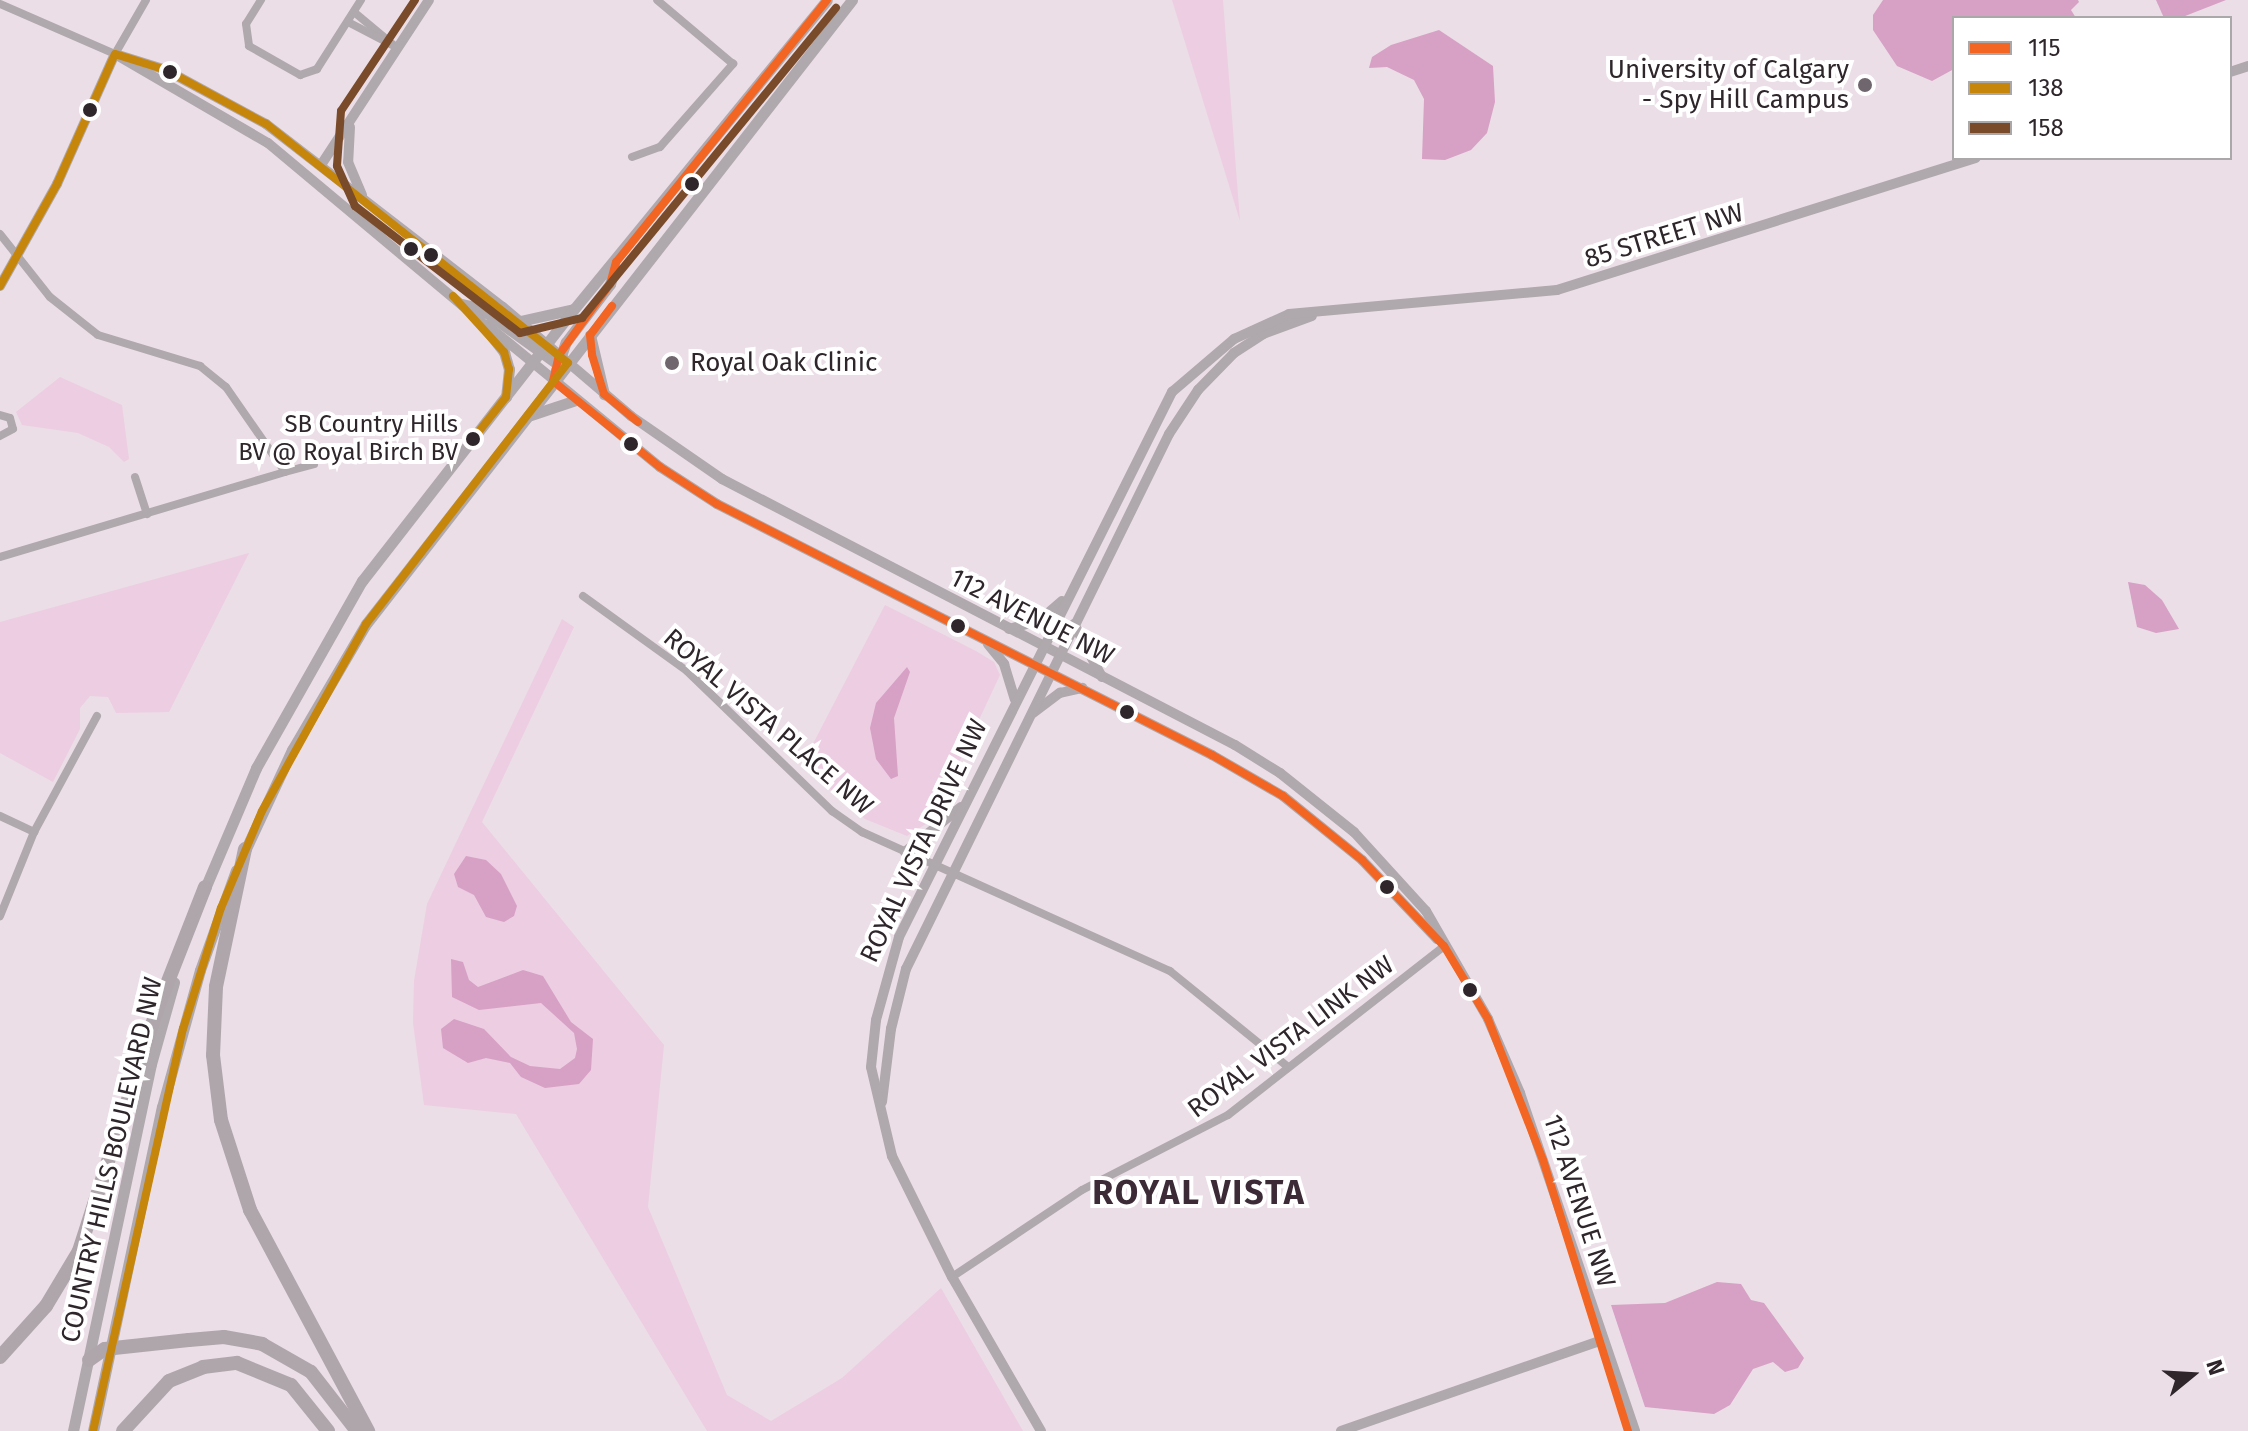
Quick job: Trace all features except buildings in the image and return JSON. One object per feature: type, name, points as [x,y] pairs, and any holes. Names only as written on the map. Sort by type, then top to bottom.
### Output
[{"type":"highway","points":[[245,849],[216,987],[213,1055],[221,1120],[250,1210],[368,1431]]},
{"type":"highway","points":[[0,1357],[46,1306],[79,1251],[160,998],[205,887]]},
{"type":"highway","points":[[89,1360],[111,1348],[224,1337],[262,1344],[311,1372],[357,1431]]},
{"type":"highway","points":[[123,1431],[169,1381],[203,1367],[237,1363],[291,1385],[328,1431]]},
{"type":"main road","name":"COUNTRY HILLS BOULEVARD NW","points":[[73,1431],[160,1028],[205,887],[256,768],[362,581],[574,309],[616,262],[827,0]]},
{"type":"main road","points":[[561,360],[590,335],[852,0]]},
{"type":"main road","points":[[553,381],[561,360],[610,284],[616,262]]},
{"type":"main road","points":[[462,304],[480,308],[561,360]]},
{"type":"main road","points":[[520,321],[574,309]]},
{"type":"main road","points":[[476,316],[504,352],[509,369],[506,397]]},
{"type":"main road","points":[[590,335],[604,394]]},
{"type":"main road","name":"COUNTRY HILLS BOULEVARD NW","points":[[93,1431],[183,1029],[221,908],[245,849],[292,750],[366,624],[553,381]]},
{"type":"main road","points":[[524,418],[576,400]]},
{"type":"street","points":[[0,286],[19,257],[115,54],[146,0]]},
{"type":"street","points":[[261,0],[246,24],[249,46],[300,75],[317,69],[361,0]]},
{"type":"street","points":[[321,165],[429,0]]},
{"type":"street","points":[[632,157],[660,147],[733,64],[657,0]]},
{"type":"street","points":[[0,4],[115,54],[166,70],[227,100],[363,197],[520,321],[544,349]]},
{"type":"street","points":[[354,12],[396,47]]},
{"type":"street","points":[[348,22],[396,47]]},
{"type":"street","name":"112 AVENUE NW","points":[[115,54],[268,143],[576,400],[717,504],[1082,688],[1283,796],[1353,852],[1444,946]]},
{"type":"street","points":[[352,117],[348,162],[363,197]]},
{"type":"street","name":"85 STREET NW","points":[[1042,647],[1158,413],[1188,375],[1234,339],[1271,321],[1308,310],[1557,290],[1628,272],[1970,160]]},
{"type":"street","points":[[0,234],[50,297],[98,335],[190,362],[226,387],[285,472]]},
{"type":"street","name":"85 STREET NW","points":[[1059,656],[1169,434],[1198,390],[1234,353],[1263,334],[1301,319],[1355,308]]},
{"type":"street","name":"112 AVENUE NW","points":[[561,360],[661,439],[743,491],[1235,745],[1309,794],[1401,880],[1444,946],[1507,1059],[1602,1340],[1628,1431]]},
{"type":"street","points":[[0,415],[10,418],[13,429],[0,436]]},
{"type":"street","points":[[0,557],[314,464]]},
{"type":"street","points":[[135,477],[147,514]]},
{"type":"street","name":"ROYAL VISTA PLACE NW","points":[[583,596],[687,671],[832,811],[950,874],[1170,971],[1288,1067]]},
{"type":"street","points":[[1009,629],[1040,620],[1063,600]]},
{"type":"street","points":[[1074,624],[1102,677]]},
{"type":"street","points":[[984,639],[1004,664],[1015,699]]},
{"type":"street","name":"ROYAL VISTA DRIVE NW","points":[[1041,1431],[952,1277],[892,1156],[871,1067],[880,994],[899,937],[1042,647]]},
{"type":"street","name":"ROYAL VISTA DRIVE NW","points":[[881,1108],[900,989],[950,874],[1059,656]]},
{"type":"street","points":[[1029,717],[1059,694],[1082,688]]},
{"type":"street","points":[[0,916],[34,832],[97,716]]},
{"type":"street","points":[[905,852],[962,806]]},
{"type":"street","points":[[0,816],[34,832]]},
{"type":"street","name":"ROYAL VISTA LINK NW","points":[[952,1277],[1082,1190],[1197,1134],[1444,946]]},
{"type":"street","points":[[1341,1431],[1602,1340]]},
{"type":"street","name":"112 AVENUE NW","points":[[1618,1390],[1635,1431]]},
{"type":"shaded area","points":[[1172,0],[1223,0],[1240,221]]},
{"type":"shaded area","points":[[1883,0],[2079,2],[2071,10],[2075,16],[1952,16],[1952,70],[1932,81],[1897,66],[1873,30],[1873,15]]},
{"type":"shaded area","points":[[2156,0],[2226,0],[2185,16],[2163,16]]},
{"type":"shaded area","points":[[1439,30],[1493,66],[1495,102],[1487,133],[1471,150],[1445,160],[1422,159],[1424,99],[1414,80],[1387,67],[1369,68],[1372,57],[1391,45]]},
{"type":"shaded area","points":[[60,377],[122,405],[129,459],[124,462],[109,447],[78,433],[22,425],[16,412]]},
{"type":"shaded area","points":[[249,553],[169,712],[116,713],[108,697],[90,696],[80,708],[80,729],[53,782],[0,753],[0,622]]},
{"type":"shaded area","points":[[2128,582],[2145,585],[2162,600],[2179,629],[2156,633],[2137,627]]},
{"type":"shaded area","points":[[885,605],[976,651],[994,662],[1000,675],[932,820],[907,836],[865,819],[802,765]]},
{"type":"shaded area","points":[[562,619],[574,627],[482,822],[664,1045],[648,1207],[727,1395],[771,1421],[842,1378],[941,1288],[1023,1431],[707,1431],[516,1114],[424,1105],[413,1023],[414,981],[427,904]]},
{"type":"shaded area","points":[[907,667],[910,672],[894,718],[898,776],[891,779],[876,759],[870,728],[876,703]]},
{"type":"shaded area","points":[[466,856],[486,860],[501,874],[517,906],[514,916],[504,922],[486,917],[474,895],[458,887],[454,874]]},
{"type":"shaded area","points":[[451,959],[463,962],[469,980],[478,987],[523,970],[543,976],[571,1022],[593,1039],[591,1070],[579,1084],[545,1088],[521,1077],[510,1063],[486,1058],[468,1063],[443,1048],[441,1029],[454,1019],[484,1029],[511,1057],[530,1066],[560,1069],[575,1058],[577,1049],[574,1033],[541,1003],[479,1010],[452,997]]},
{"type":"shaded area","points":[[1717,1282],[1741,1284],[1751,1300],[1764,1303],[1804,1358],[1798,1368],[1785,1372],[1773,1362],[1753,1369],[1730,1405],[1714,1414],[1645,1407],[1611,1305],[1665,1303]]},
{"type":"transit line","name":"158","points":[[415,0],[341,111],[337,166],[355,206],[520,333],[582,318],[836,8]]},
{"type":"transit line","name":"115","points":[[827,0],[616,262],[610,284],[559,355],[553,381],[660,467],[717,504],[1212,755],[1283,796],[1362,860],[1444,946],[1488,1019],[1543,1160],[1628,1431]]},
{"type":"transit line","name":"138","points":[[0,286],[57,184],[115,54]]},
{"type":"transit line","name":"138","points":[[93,1431],[183,1029],[221,908],[262,811],[366,624],[568,363],[266,124],[166,70],[115,54]]},
{"type":"transit line","name":"138","points":[[453,296],[504,352],[509,369],[506,397],[472,440]]},
{"type":"transit line","name":"115","points":[[612,306],[590,335],[592,355],[604,394],[638,422]]},
{"type":"place","name":"University of Calgary - Spy Hill Campus","points":[[1865,85]]},
{"type":"place","name":"Royal Oak Clinic","points":[[672,363]]},
{"type":"place","name":"SB Country Hills BV @ Royal Birch BV","points":[[473,439]]},
{"type":"district","name":"ROYAL VISTA","points":[[1199,1193]]}]
